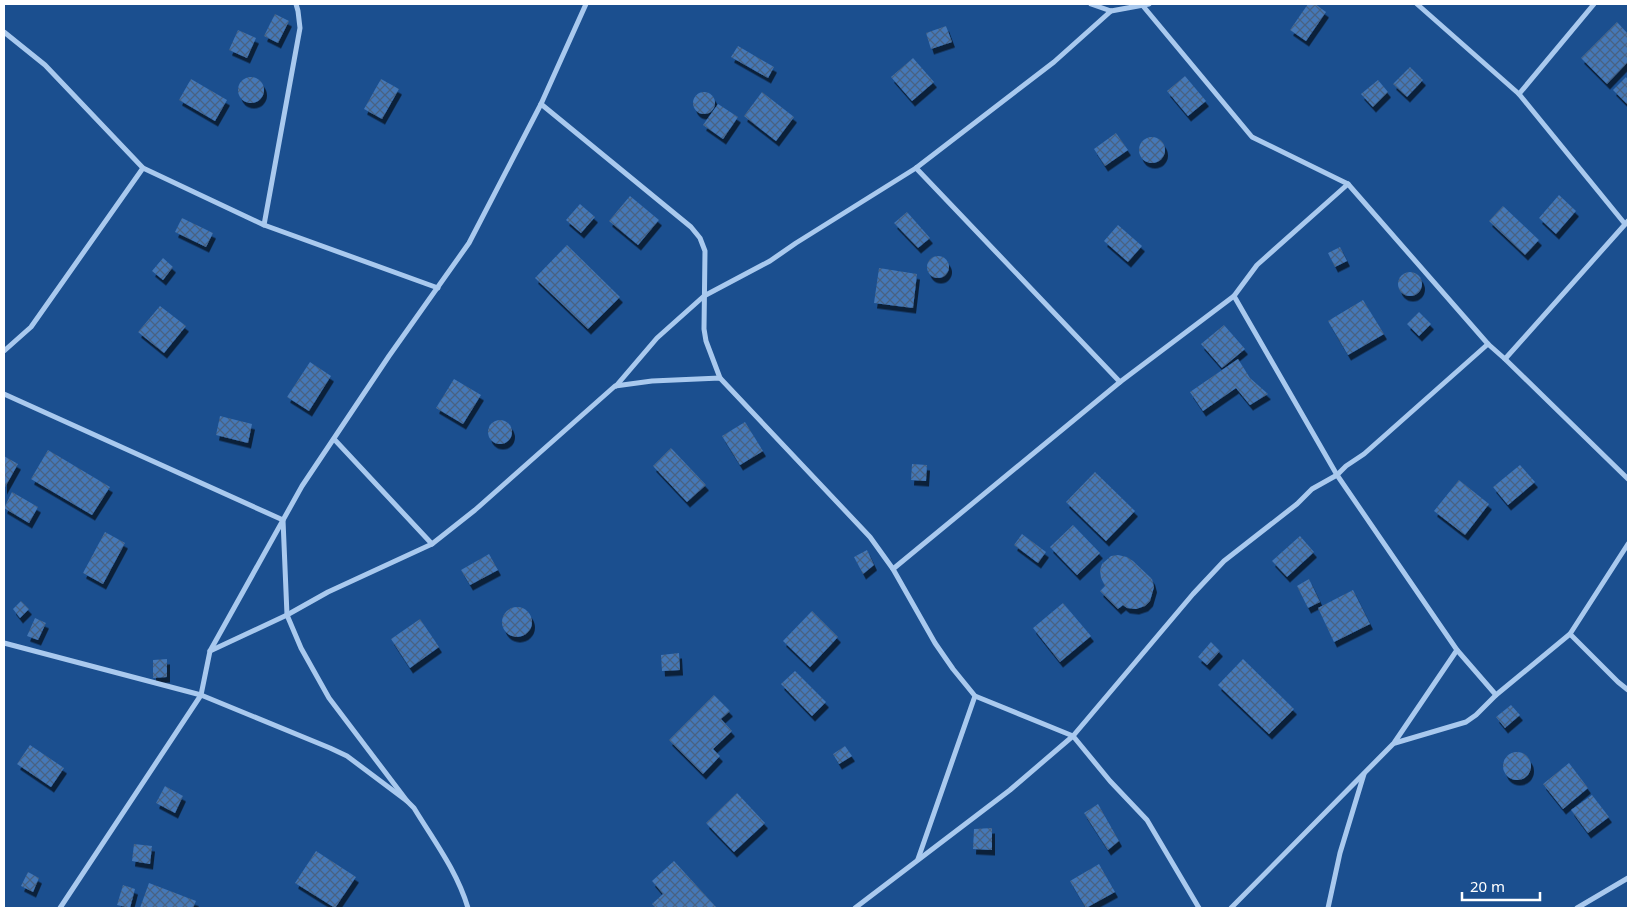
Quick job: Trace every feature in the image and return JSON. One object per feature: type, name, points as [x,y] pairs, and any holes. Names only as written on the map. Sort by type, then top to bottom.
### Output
[{"type":"street","points":[[264,225],[300,28],[296,4]]},
{"type":"street","points":[[60,908],[201,695],[210,651],[302,486],[389,356],[469,243],[541,104],[586,4]]},
{"type":"street","points":[[1091,4],[1111,12]]},
{"type":"street","points":[[210,651],[287,615],[328,592],[432,544],[475,510],[615,386],[657,338],[704,296],[770,261],[916,168],[1054,62],[1111,12],[1149,4]]},
{"type":"street","points":[[1418,4],[1519,94],[1627,223],[1505,359]]},
{"type":"street","points":[[1519,94],[1594,4]]},
{"type":"street","points":[[1143,6],[1252,137],[1348,184],[1488,344],[1628,479]]},
{"type":"street","points":[[4,32],[45,65],[143,168],[264,225],[438,288]]},
{"type":"street","points":[[541,104],[691,227],[700,238],[705,251],[704,329],[706,341],[720,378],[865,532],[893,569],[935,643],[976,696],[1073,736],[1110,781],[1147,820],[1198,908]]},
{"type":"street","points":[[4,351],[31,327],[143,168]]},
{"type":"street","points":[[916,168],[1120,382]]},
{"type":"street","points":[[893,569],[1120,382],[1234,296],[1257,265],[1348,184]]},
{"type":"street","points":[[1234,296],[1337,475],[1457,650],[1496,695]]},
{"type":"street","points":[[855,908],[1010,790],[1073,736],[1193,594],[1224,561],[1297,504],[1312,488],[1337,475],[1346,466],[1364,454],[1488,344]]},
{"type":"street","points":[[615,386],[652,381],[720,378]]},
{"type":"street","points":[[4,394],[283,520]]},
{"type":"street","points":[[334,439],[432,544]]},
{"type":"street","points":[[283,520],[287,615],[301,648],[329,698],[414,808],[453,870],[468,908]]},
{"type":"street","points":[[1394,743],[1466,722],[1476,715],[1496,695],[1570,634],[1628,544]]},
{"type":"street","points":[[1570,634],[1628,690]]},
{"type":"street","points":[[4,643],[201,695],[347,756],[407,801]]},
{"type":"street","points":[[1231,908],[1394,743],[1457,650]]},
{"type":"street","points":[[918,860],[976,696]]},
{"type":"street","points":[[1328,908],[1340,853],[1364,772]]},
{"type":"street","points":[[1577,908],[1628,878]]},
{"type":"building","points":[[1308,4],[1315,4],[1326,12],[1306,41],[1290,30]]},
{"type":"building","points":[[275,14],[289,21],[278,43],[264,36]]},
{"type":"building","points":[[1617,22],[1628,34],[1628,62],[1607,84],[1581,58]]},
{"type":"building","points":[[946,26],[952,42],[931,49],[926,33]]},
{"type":"building","points":[[238,30],[256,38],[247,58],[229,50]]},
{"type":"building","points":[[738,46],[774,67],[768,78],[731,57]]},
{"type":"building","points":[[913,58],[934,82],[912,101],[891,77]]},
{"type":"building","points":[[1410,67],[1423,80],[1407,97],[1393,84]]},
{"type":"building","points":[[1185,76],[1206,101],[1188,116],[1167,91]]},
{"type":"building","points":[[251,77],[260,81],[264,90],[260,99],[251,103],[242,99],[238,90],[242,81]]},
{"type":"building","points":[[1626,77],[1628,80],[1628,105],[1613,90]]},
{"type":"building","points":[[191,79],[227,100],[215,121],[179,100]]},
{"type":"building","points":[[381,79],[399,89],[382,119],[364,109]]},
{"type":"building","points":[[1378,80],[1388,92],[1373,107],[1361,94]]},
{"type":"building","points":[[704,92],[714,99],[715,103],[708,113],[704,114],[694,107],[693,103],[700,93]]},
{"type":"building","points":[[762,92],[794,117],[776,141],[744,116]]},
{"type":"building","points":[[718,104],[738,117],[723,139],[703,125]]},
{"type":"building","points":[[1116,133],[1128,150],[1105,166],[1094,149]]},
{"type":"building","points":[[1152,137],[1161,141],[1165,150],[1161,159],[1152,163],[1143,159],[1139,150],[1143,141]]},
{"type":"building","points":[[1559,195],[1576,211],[1556,234],[1539,218]]},
{"type":"building","points":[[630,196],[659,220],[638,245],[609,221]]},
{"type":"building","points":[[580,204],[595,217],[581,233],[566,220]]},
{"type":"building","points":[[1503,206],[1539,240],[1525,255],[1489,221]]},
{"type":"building","points":[[907,212],[930,238],[918,248],[894,223]]},
{"type":"building","points":[[182,218],[213,233],[206,247],[175,232]]},
{"type":"building","points":[[1118,225],[1142,246],[1128,262],[1104,241]]},
{"type":"building","points":[[567,245],[620,297],[588,329],[535,278]]},
{"type":"building","points":[[1340,247],[1347,261],[1335,267],[1328,253]]},
{"type":"building","points":[[938,256],[946,259],[949,267],[946,275],[938,278],[930,275],[927,267],[930,259]]},
{"type":"building","points":[[163,258],[173,267],[163,280],[152,271]]},
{"type":"building","points":[[879,268],[917,274],[913,308],[874,303]]},
{"type":"building","points":[[1410,272],[1419,275],[1422,284],[1419,293],[1410,296],[1401,293],[1398,284],[1401,275]]},
{"type":"building","points":[[1363,300],[1384,334],[1348,355],[1328,321]]},
{"type":"building","points":[[160,306],[186,326],[164,353],[138,332]]},
{"type":"building","points":[[1419,312],[1431,324],[1419,336],[1407,324]]},
{"type":"building","points":[[1224,325],[1245,349],[1222,368],[1201,344]]},
{"type":"building","points":[[1238,359],[1250,378],[1268,394],[1250,405],[1236,388],[1203,411],[1190,392]]},
{"type":"building","points":[[310,362],[331,376],[309,411],[287,397]]},
{"type":"building","points":[[454,379],[481,395],[463,424],[436,408]]},
{"type":"building","points":[[220,416],[252,424],[248,443],[216,435]]},
{"type":"building","points":[[500,420],[509,423],[512,432],[509,441],[500,444],[491,441],[488,432],[491,423]]},
{"type":"building","points":[[745,422],[763,451],[740,465],[722,436]]},
{"type":"building","points":[[671,448],[706,485],[687,502],[653,466]]},
{"type":"building","points":[[48,450],[110,487],[92,515],[31,479]]},
{"type":"building","points":[[4,456],[18,464],[4,489]]},
{"type":"building","points":[[912,464],[927,465],[926,481],[911,480]]},
{"type":"building","points":[[1520,465],[1535,482],[1508,505],[1493,487]]},
{"type":"building","points":[[1095,472],[1135,511],[1106,541],[1066,502]]},
{"type":"building","points":[[1459,480],[1489,504],[1465,535],[1434,511]]},
{"type":"building","points":[[12,492],[38,507],[29,523],[4,508]]},
{"type":"building","points":[[1073,525],[1100,553],[1077,575],[1050,547]]},
{"type":"building","points":[[105,532],[125,543],[103,584],[83,573]]},
{"type":"building","points":[[1022,534],[1046,552],[1038,563],[1014,545]]},
{"type":"building","points":[[1300,536],[1314,552],[1287,577],[1272,561]]},
{"type":"building","points":[[867,550],[874,565],[863,574],[854,557]]},
{"type":"building","points":[[489,554],[498,570],[470,585],[461,570]]},
{"type":"building","points":[[1118,555],[1133,561],[1152,579],[1154,587],[1150,601],[1145,606],[1136,609],[1127,608],[1123,605],[1118,609],[1100,591],[1105,586],[1101,578],[1100,570],[1102,564],[1111,556]]},
{"type":"building","points":[[1309,579],[1320,602],[1308,608],[1297,586]]},
{"type":"building","points":[[1353,590],[1370,624],[1334,642],[1318,608]]},
{"type":"building","points":[[21,601],[29,609],[20,618],[13,609]]},
{"type":"building","points":[[1063,603],[1091,636],[1060,662],[1033,628]]},
{"type":"building","points":[[517,607],[523,608],[531,616],[531,628],[523,636],[517,637],[511,636],[503,628],[502,622],[503,616],[511,608]]},
{"type":"building","points":[[812,611],[838,637],[810,667],[783,641]]},
{"type":"building","points":[[35,618],[46,623],[38,640],[27,636]]},
{"type":"building","points":[[420,619],[439,647],[410,668],[391,639]]},
{"type":"building","points":[[1211,642],[1220,651],[1207,665],[1198,657]]},
{"type":"building","points":[[679,653],[680,670],[662,671],[661,655]]},
{"type":"building","points":[[167,659],[167,677],[153,678],[153,660]]},
{"type":"building","points":[[1243,659],[1294,709],[1269,734],[1218,685]]},
{"type":"building","points":[[795,671],[826,702],[812,716],[781,684]]},
{"type":"building","points":[[714,695],[730,711],[721,719],[732,731],[713,749],[720,756],[703,774],[669,740]]},
{"type":"building","points":[[1511,705],[1520,715],[1505,728],[1496,717]]},
{"type":"building","points":[[30,745],[64,768],[51,787],[17,764]]},
{"type":"building","points":[[845,746],[852,756],[839,764],[833,754]]},
{"type":"building","points":[[1517,752],[1527,756],[1531,766],[1527,776],[1517,780],[1507,776],[1503,766],[1507,756]]},
{"type":"building","points":[[1569,763],[1588,788],[1563,809],[1543,784]]},
{"type":"building","points":[[165,786],[183,796],[175,813],[156,803]]},
{"type":"building","points":[[737,793],[765,823],[734,852],[706,823]]},
{"type":"building","points":[[1592,795],[1609,817],[1588,833],[1571,810]]},
{"type":"building","points":[[1098,804],[1119,841],[1108,850],[1084,813]]},
{"type":"building","points":[[992,828],[992,850],[973,849],[974,829]]},
{"type":"building","points":[[134,844],[152,846],[150,864],[132,861]]},
{"type":"building","points":[[316,851],[356,877],[335,908],[295,883]]},
{"type":"building","points":[[674,861],[717,908],[656,908],[652,904],[663,894],[652,881]]},
{"type":"building","points":[[1099,864],[1115,892],[1086,908],[1070,881]]},
{"type":"building","points":[[28,872],[39,878],[33,892],[21,886]]},
{"type":"building","points":[[149,883],[196,901],[193,908],[140,908]]},
{"type":"building","points":[[123,885],[135,889],[130,908],[117,905]]}]
